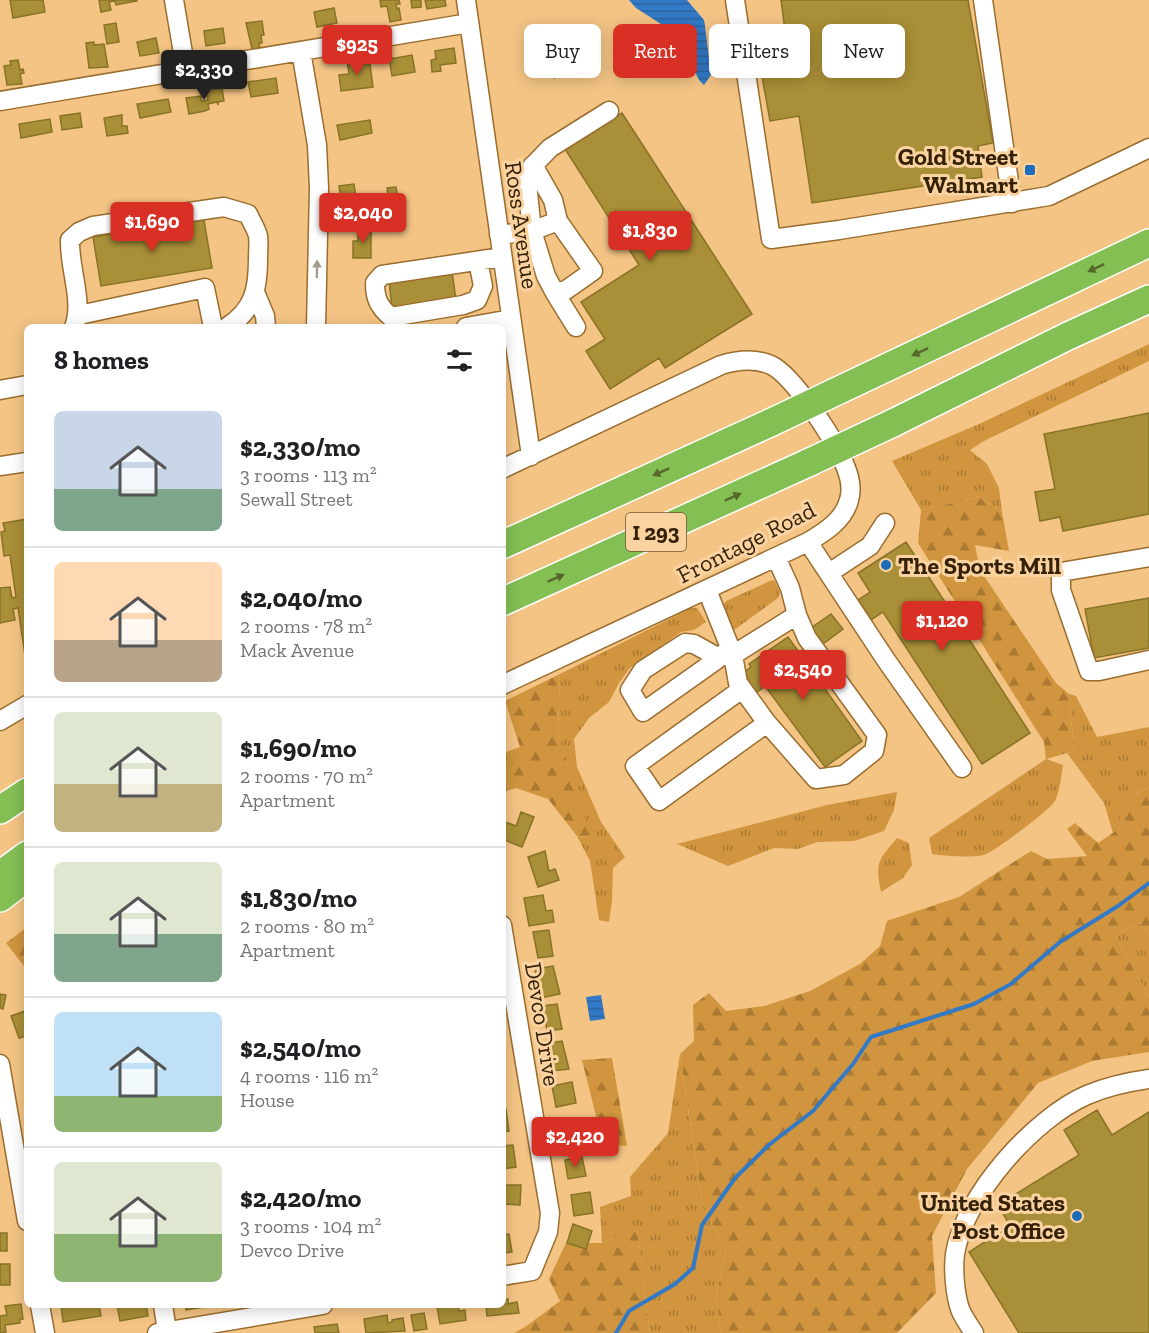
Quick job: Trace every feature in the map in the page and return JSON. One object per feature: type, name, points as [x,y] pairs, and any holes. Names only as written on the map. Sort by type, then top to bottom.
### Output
[{"type":"highway","name":"I 293","points":[[506,543],[772,422],[1149,243]]},
{"type":"highway","name":"I 293","points":[[506,600],[810,462],[1149,299]]},
{"type":"highway","points":[[929,406],[1016,376],[1149,316]]},
{"type":"highway","points":[[0,788],[24,774]]},
{"type":"highway","points":[[0,810],[24,794]]},
{"type":"highway","points":[[0,875],[24,857]]},
{"type":"highway","points":[[0,898],[24,879]]},
{"type":"street","points":[[174,0],[186,71]]},
{"type":"street","name":"Ross Avenue","points":[[466,0],[531,456]]},
{"type":"street","points":[[735,0],[771,239],[1049,196],[1149,148]]},
{"type":"street","points":[[983,0],[1012,203]]},
{"type":"street","points":[[0,101],[469,23]]},
{"type":"street","points":[[301,51],[317,145],[319,188],[316,324]]},
{"type":"street","points":[[576,327],[546,276],[532,231],[526,173],[550,148],[609,111]]},
{"type":"street","points":[[534,165],[552,200],[558,221],[593,271],[566,290],[555,293]]},
{"type":"street","points":[[212,324],[206,288],[76,321],[69,254],[70,240],[79,232],[93,226],[182,213],[224,207],[248,214],[258,235],[258,275],[255,292],[248,309],[232,324]]},
{"type":"street","points":[[500,235],[532,231],[558,221]]},
{"type":"street","points":[[478,261],[483,286],[477,300],[463,305],[391,317],[381,308],[375,296],[375,283],[382,275],[502,257]]},
{"type":"street","points":[[255,292],[265,316],[266,324]]},
{"type":"street","points":[[483,324],[511,319]]},
{"type":"street","name":"Frontage Road","points":[[506,467],[721,365],[740,360],[762,361],[780,370],[814,412],[846,466],[849,474],[850,495],[846,508],[833,524],[808,542],[506,683]]},
{"type":"street","points":[[0,390],[24,386]]},
{"type":"street","points":[[0,466],[24,462]]},
{"type":"street","points":[[829,573],[870,546],[885,523]]},
{"type":"street","points":[[808,542],[962,768]]},
{"type":"street","points":[[707,590],[738,683],[767,723],[816,779],[844,775],[874,751],[877,735],[807,638],[797,615],[790,588],[776,557]]},
{"type":"street","points":[[1149,557],[1061,572],[1061,590],[1089,671],[1099,671],[1149,660]]},
{"type":"street","points":[[727,653],[686,644],[643,670],[630,690],[643,712],[727,653],[797,615]]},
{"type":"street","points":[[742,689],[635,766],[659,801],[767,723]]},
{"type":"street","points":[[0,721],[24,707]]},
{"type":"street","name":"Devco Drive","points":[[506,949],[550,1213],[548,1232],[532,1271],[506,1275]]},
{"type":"street","points":[[0,1064],[9,1171],[24,1213]]},
{"type":"street","points":[[974,1333],[960,1308],[955,1279],[955,1254],[961,1232],[980,1195],[1005,1159],[1057,1113],[1086,1096],[1118,1085],[1149,1079]]},
{"type":"street","points":[[41,1308],[45,1333]]},
{"type":"street","points":[[163,1308],[162,1332],[290,1308]]},
{"type":"green space","points":[[1149,344],[1149,361],[984,441],[970,450],[987,464],[999,488],[1002,512],[979,497],[921,510],[892,461],[979,424]]},
{"type":"green space","points":[[979,497],[1002,512],[1009,551],[975,545],[980,570],[1056,683],[1069,694],[1074,751],[1046,759],[1044,742],[918,543],[921,510]]},
{"type":"green space","points":[[772,580],[775,581],[780,592],[778,598],[734,630],[728,631],[723,606],[726,601]]},
{"type":"green space","points":[[691,608],[697,608],[706,622],[694,630],[681,632],[629,669],[609,702],[589,718],[574,739],[577,767],[601,822],[625,857],[613,868],[609,922],[599,920],[590,861],[577,836],[589,837],[558,733],[560,674]]},
{"type":"green space","points":[[560,674],[558,733],[590,837],[577,836],[548,799],[516,788],[506,791],[506,752],[520,747],[506,701]]},
{"type":"green space","points":[[1069,694],[1076,696],[1097,737],[1149,727],[1149,787],[1136,794],[1120,828],[1113,833],[1104,803],[1067,753],[1074,751]]},
{"type":"green space","points":[[1046,759],[1063,765],[1055,801],[1043,813],[1010,839],[984,855],[965,857],[932,854],[929,838]]},
{"type":"green space","points":[[1149,787],[1149,935],[1141,923],[1114,934],[1149,997],[1149,1052],[1092,1061],[1038,1083],[967,1169],[932,1236],[936,1293],[897,1333],[721,1333],[716,1297],[726,1249],[703,1208],[680,1054],[694,1041],[693,1005],[709,993],[726,1011],[764,1006],[810,991],[860,964],[880,946],[887,921],[959,897],[1031,851],[1047,859],[1087,856],[1067,829],[1075,823],[1098,843],[1120,828],[1119,804]]},
{"type":"green space","points":[[897,792],[894,810],[884,831],[854,841],[817,842],[798,849],[774,848],[728,866],[677,844],[827,805]]},
{"type":"green space","points":[[897,838],[909,843],[912,865],[903,878],[881,892],[878,868],[882,857]]},
{"type":"green space","points":[[1141,923],[1149,935],[1149,997],[1114,934]]},
{"type":"green space","points":[[24,929],[24,966],[6,943]]},
{"type":"green space","points":[[680,1054],[703,1208],[726,1249],[716,1297],[721,1333],[650,1333],[637,1228],[602,1243],[600,1207],[631,1196],[630,1177],[668,1133]]},
{"type":"green space","points":[[612,1058],[627,1146],[603,1144],[582,1060]]},
{"type":"green space","points":[[637,1227],[650,1333],[514,1333],[560,1301],[549,1279],[566,1243],[602,1243]]},
{"type":"water","points":[[629,0],[687,0],[704,20],[709,78],[704,85],[697,75],[697,24],[661,24],[636,8]]},
{"type":"water","points":[[601,995],[605,1019],[590,1021],[586,997]]},
{"type":"building","points":[[10,0],[43,0],[45,12],[13,18]]},
{"type":"building","points":[[99,0],[137,1],[116,5],[115,1],[109,2],[111,10],[101,12]]},
{"type":"building","points":[[380,0],[399,0],[400,4],[396,4],[401,20],[390,22],[387,6],[381,7]]},
{"type":"building","points":[[411,0],[421,0],[421,7],[412,8]]},
{"type":"building","points":[[425,0],[445,0],[446,6],[427,9]]},
{"type":"building","points":[[781,0],[968,0],[993,143],[978,146],[982,177],[812,203],[799,116],[770,121],[762,78],[810,78],[810,24],[784,24]]},
{"type":"building","points":[[334,8],[337,23],[317,27],[314,12]]},
{"type":"building","points":[[262,21],[264,35],[261,35],[262,43],[259,43],[260,48],[252,49],[246,23]]},
{"type":"building","points":[[116,23],[119,42],[107,44],[104,25]]},
{"type":"building","points":[[223,28],[225,43],[206,46],[204,31]]},
{"type":"building","points":[[156,38],[159,53],[140,56],[137,42]]},
{"type":"building","points":[[94,42],[94,45],[104,44],[108,67],[89,68],[86,43]]},
{"type":"building","points":[[454,48],[456,63],[440,65],[441,71],[432,72],[431,60],[436,59],[435,51]]},
{"type":"building","points":[[412,55],[415,72],[392,76],[389,59]]},
{"type":"building","points":[[366,58],[367,64],[370,64],[373,87],[341,91],[339,75],[349,74],[347,60]]},
{"type":"building","points":[[18,60],[20,70],[23,69],[24,73],[20,74],[22,84],[7,85],[4,66],[11,65],[10,61]]},
{"type":"building","points":[[276,78],[278,93],[251,97],[248,82]]},
{"type":"building","points":[[222,88],[224,101],[218,102],[218,105],[217,102],[208,104],[209,109],[205,111],[189,114],[186,98],[201,96],[201,101],[208,100],[206,91]]},
{"type":"building","points":[[168,99],[171,112],[140,118],[137,104]]},
{"type":"building","points":[[80,113],[82,127],[62,130],[60,116]]},
{"type":"building","points":[[622,113],[752,314],[665,368],[659,358],[610,389],[586,351],[605,339],[581,302],[639,265],[565,149]]},
{"type":"building","points":[[122,115],[122,126],[127,126],[128,133],[107,136],[104,118]]},
{"type":"building","points":[[50,119],[52,132],[21,138],[19,124]]},
{"type":"building","points":[[370,120],[372,133],[340,140],[337,125]]},
{"type":"building","points":[[354,184],[357,203],[342,205],[339,186]]},
{"type":"building","points":[[396,187],[398,199],[389,201],[387,188]]},
{"type":"building","points":[[204,220],[212,268],[101,286],[93,237]]},
{"type":"building","points":[[358,227],[371,227],[371,258],[353,258],[353,241],[358,241]]},
{"type":"building","points":[[452,271],[456,300],[392,310],[389,280]]},
{"type":"building","points":[[1149,413],[1149,514],[1063,531],[1060,517],[1040,521],[1035,492],[1055,489],[1044,434]]},
{"type":"building","points":[[24,520],[24,648],[18,608],[13,609],[15,620],[0,623],[0,588],[10,587],[12,598],[16,597],[10,555],[4,556],[1,532],[5,531],[3,523]]},
{"type":"building","points":[[906,542],[1030,733],[982,764],[883,612],[871,620],[858,600],[870,592],[858,573]]},
{"type":"building","points":[[1149,598],[1149,648],[1094,658],[1085,609]]},
{"type":"building","points":[[831,614],[843,629],[823,644],[811,628]]},
{"type":"building","points":[[788,637],[862,741],[825,767],[765,686],[755,694],[741,674],[751,667],[749,664]]},
{"type":"building","points":[[521,812],[534,817],[522,847],[506,841],[506,822],[516,826]]},
{"type":"building","points":[[545,851],[549,871],[555,869],[559,880],[538,887],[528,857]]},
{"type":"building","points":[[543,895],[546,911],[552,910],[554,922],[529,926],[524,898]]},
{"type":"building","points":[[549,930],[553,956],[538,958],[533,932]]},
{"type":"building","points":[[553,966],[560,994],[540,998],[535,969]]},
{"type":"building","points":[[0,994],[6,995],[3,1009],[0,1008]]},
{"type":"building","points":[[557,1004],[562,1029],[547,1031],[543,1006]]},
{"type":"building","points":[[24,1011],[24,1037],[19,1038],[11,1016]]},
{"type":"building","points":[[562,1041],[569,1069],[551,1071],[549,1043]]},
{"type":"building","points":[[572,1082],[576,1103],[556,1107],[552,1086]]},
{"type":"building","points":[[506,1109],[509,1131],[506,1131]]},
{"type":"building","name":"United States Post Office","points":[[1097,1110],[1112,1135],[1149,1112],[1149,1333],[1019,1333],[969,1252],[1010,1226],[998,1205],[1079,1155],[1064,1130]]},
{"type":"building","points":[[577,1121],[579,1139],[563,1141],[560,1124]]},
{"type":"building","points":[[513,1145],[516,1167],[506,1168],[506,1146]]},
{"type":"building","points":[[582,1157],[586,1176],[568,1179],[565,1160]]},
{"type":"building","points":[[506,1185],[521,1185],[520,1205],[506,1204]]},
{"type":"building","points":[[590,1192],[593,1213],[574,1216],[571,1195]]},
{"type":"building","points":[[573,1224],[592,1231],[586,1249],[567,1243]]},
{"type":"building","points":[[0,1233],[7,1233],[7,1251],[0,1251]]},
{"type":"building","points":[[506,1234],[509,1234],[512,1252],[506,1253]]},
{"type":"building","points":[[0,1264],[10,1264],[10,1285],[0,1285]]},
{"type":"building","points":[[506,1299],[508,1299],[508,1304],[517,1302],[519,1313],[487,1316],[486,1308],[506,1308]]},
{"type":"building","points":[[21,1304],[23,1319],[20,1319],[20,1323],[5,1325],[6,1332],[0,1333],[0,1316],[7,1315],[5,1306]]},
{"type":"building","points":[[61,1308],[100,1308],[101,1316],[63,1322]]},
{"type":"building","points":[[118,1308],[147,1308],[148,1316],[120,1321]]},
{"type":"building","points":[[437,1308],[465,1310],[466,1320],[440,1324]]},
{"type":"building","points":[[424,1313],[427,1329],[414,1331],[411,1315]]},
{"type":"building","points":[[387,1315],[388,1323],[403,1318],[405,1331],[366,1333],[364,1319]]},
{"type":"building","points":[[337,1324],[339,1333],[315,1333],[314,1327]]},
{"type":"waterway","points":[[616,1333],[629,1311],[675,1284],[693,1268],[702,1225],[735,1178],[770,1144],[813,1111],[853,1064],[871,1037],[974,1004],[1011,984],[1060,942],[1118,906],[1149,883]]},
{"type":"place","name":"Gold Street Walmart","points":[[1030,170]]},
{"type":"place","name":"The Sports Mill","points":[[886,565]]},
{"type":"place","name":"United States Post Office","points":[[1077,1216]]}]
